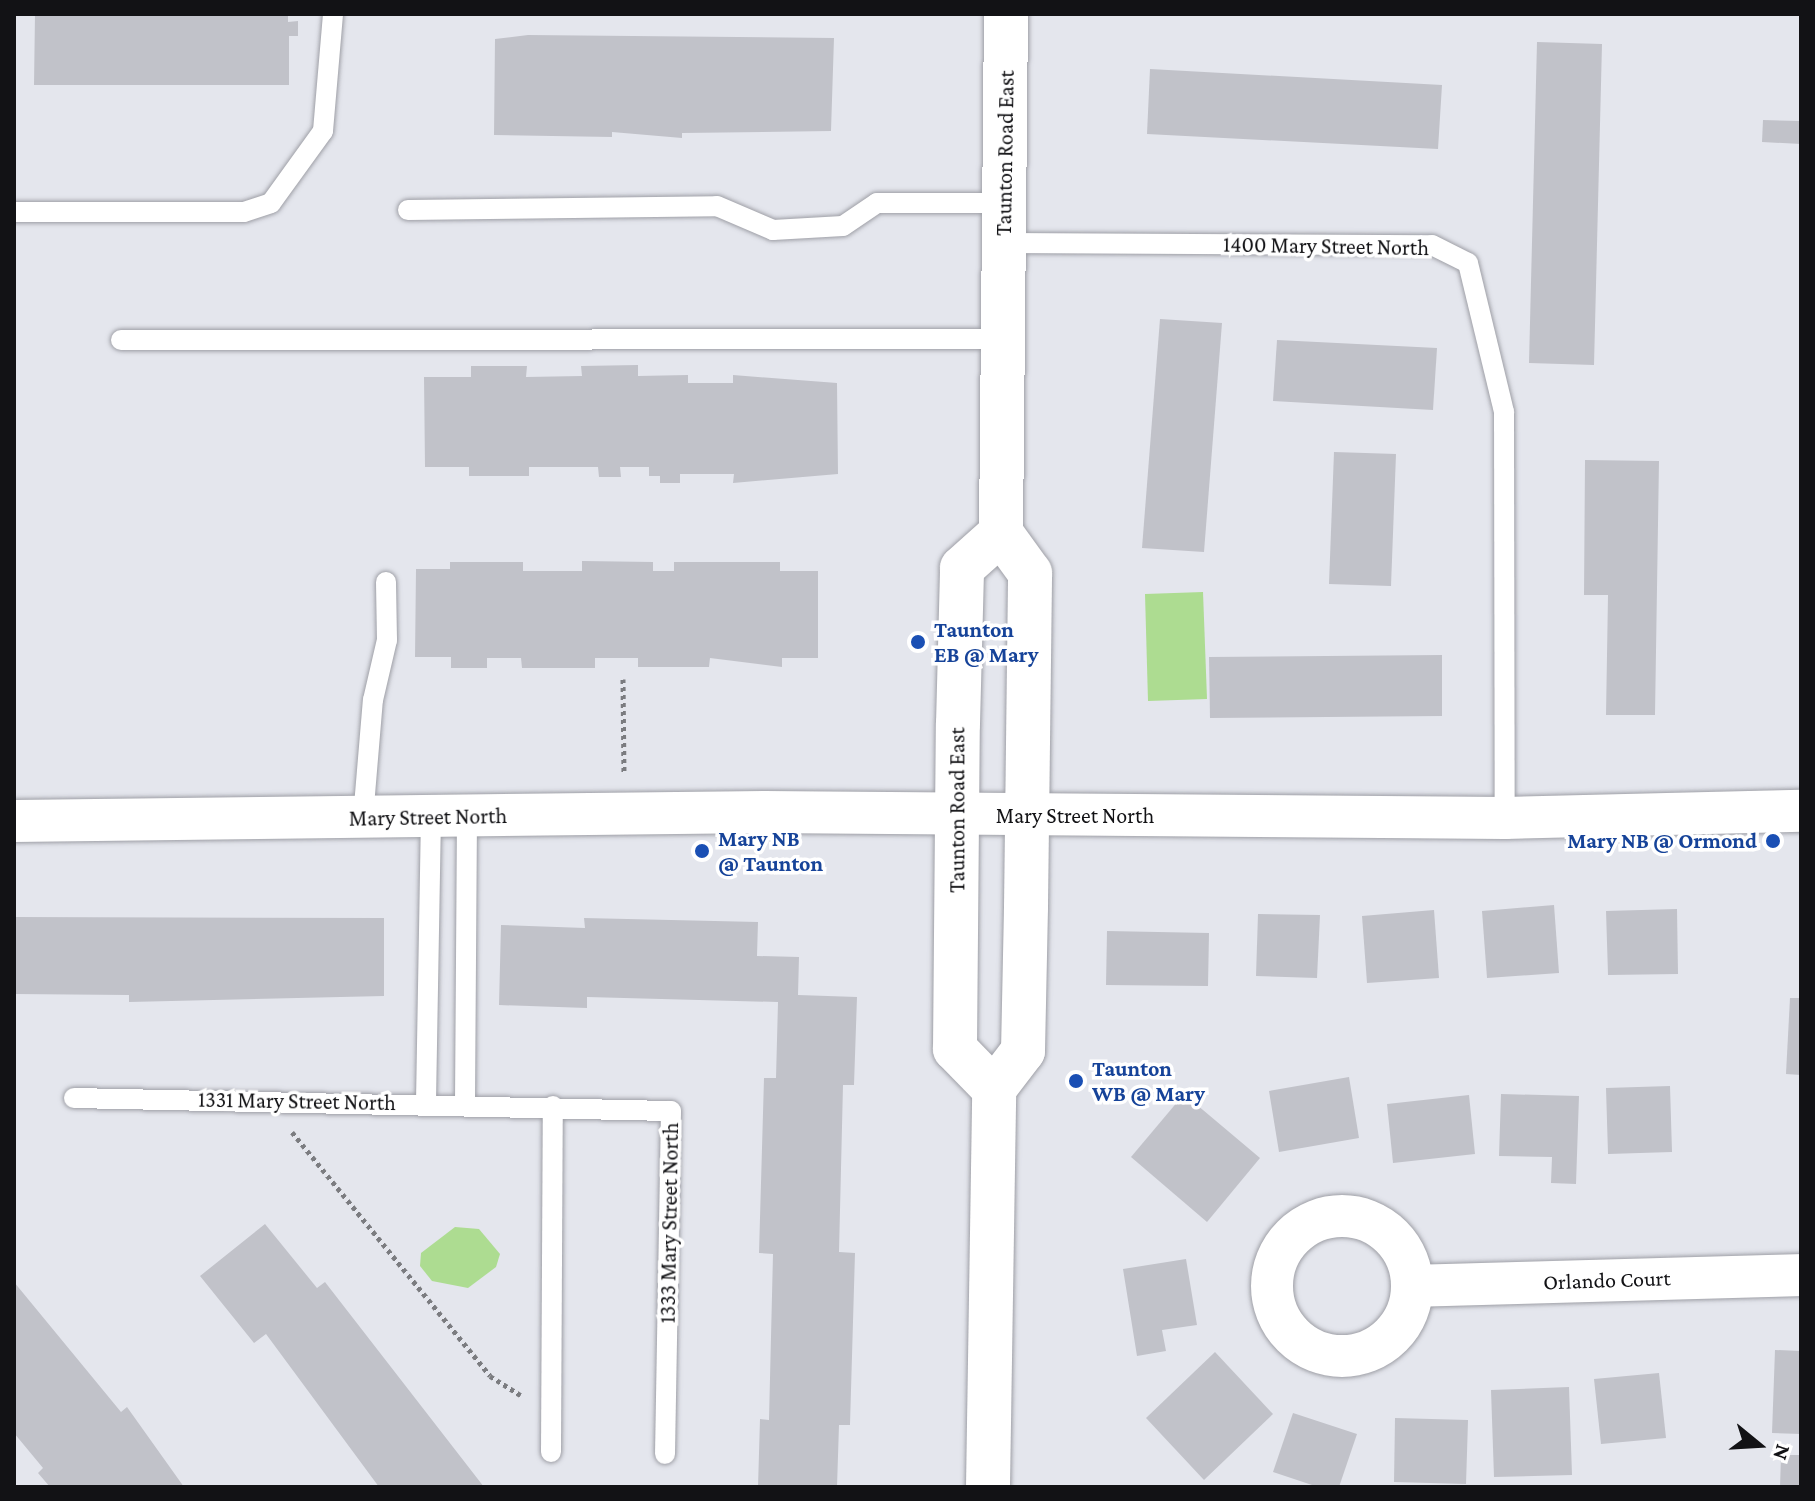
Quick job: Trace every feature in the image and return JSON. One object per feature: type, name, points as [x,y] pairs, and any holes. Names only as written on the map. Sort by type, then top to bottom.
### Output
[{"type":"main road","name":"Taunton Road East","points":[[994,1089],[955,1049],[962,568],[1001,533],[1006,14]]},
{"type":"main road","points":[[988,1487],[994,1089],[1023,1051],[1027,816],[1030,573],[1001,533]]},
{"type":"street","name":"Mary Street North","points":[[14,821],[624,814],[1505,818],[1801,811]]},
{"type":"street","name":"Orlando Court","points":[[1413,1286],[1801,1275]]},
{"type":"lane","points":[[14,212],[244,212],[271,203],[323,131],[333,14]]},
{"type":"lane","name":"1400 Mary Street North","points":[[408,210],[717,206],[773,230],[843,226],[877,203],[1004,223],[1432,245],[1468,263],[1504,412],[1505,818]]},
{"type":"lane","points":[[121,340],[1003,339]]},
{"type":"lane","points":[[363,818],[373,700],[387,640],[386,582]]},
{"type":"lane","points":[[449,816],[465,1102]]},
{"type":"lane","name":"1331 Mary Street North","points":[[74,1098],[426,1102],[449,816]]},
{"type":"lane","name":"1333 Mary Street North","points":[[426,1102],[671,1111],[665,1454]]},
{"type":"lane","points":[[551,1452],[553,1106]]},
{"type":"path","points":[[623,679],[624,814]]},
{"type":"path","points":[[266,1100],[490,1376],[552,1415]]},
{"type":"green space","points":[[1203,592],[1207,699],[1148,701],[1145,594]]},
{"type":"green space","points":[[455,1227],[479,1229],[500,1254],[496,1267],[468,1288],[432,1281],[420,1266],[421,1253]]},
{"type":"building","points":[[35,14],[288,14],[288,22],[298,21],[298,36],[289,36],[289,85],[34,85]]},
{"type":"building","points":[[528,35],[834,38],[831,131],[682,133],[682,138],[612,132],[612,137],[494,135],[495,39]]},
{"type":"building","points":[[1537,42],[1602,44],[1594,365],[1529,363]]},
{"type":"building","points":[[1150,69],[1442,85],[1438,149],[1147,134]]},
{"type":"building","points":[[1763,120],[1801,121],[1801,144],[1762,142]]},
{"type":"building","points":[[1160,319],[1222,323],[1204,552],[1142,548]]},
{"type":"building","points":[[1277,340],[1437,348],[1433,410],[1273,401]]},
{"type":"building","points":[[638,365],[638,376],[688,375],[688,383],[733,383],[733,375],[837,383],[838,474],[733,483],[734,474],[680,474],[680,483],[660,483],[660,476],[649,476],[649,467],[620,467],[621,477],[599,477],[598,467],[529,467],[529,476],[469,476],[469,467],[425,467],[424,377],[471,377],[471,366],[527,366],[526,377],[582,376],[581,366]]},
{"type":"building","points":[[1334,452],[1396,454],[1391,586],[1329,584]]},
{"type":"building","points":[[1585,460],[1659,461],[1655,715],[1606,715],[1608,595],[1584,595]]},
{"type":"building","points":[[582,561],[653,562],[653,571],[674,571],[674,562],[780,562],[780,571],[818,571],[818,658],[782,658],[782,667],[710,658],[709,667],[638,667],[638,658],[595,658],[595,668],[522,668],[521,658],[487,658],[487,668],[451,668],[451,657],[415,657],[416,569],[450,569],[450,562],[523,562],[523,571],[582,571]]},
{"type":"building","points":[[1442,655],[1442,716],[1210,718],[1209,657]]},
{"type":"building","points":[[1554,905],[1559,973],[1487,978],[1482,911]]},
{"type":"building","points":[[1677,909],[1678,974],[1608,975],[1606,911]]},
{"type":"building","points":[[1434,910],[1439,978],[1367,983],[1362,916]]},
{"type":"building","points":[[1258,914],[1320,915],[1317,978],[1256,976]]},
{"type":"building","points":[[14,917],[384,918],[384,996],[129,1002],[129,995],[14,994]]},
{"type":"building","points":[[584,918],[758,922],[757,956],[799,957],[798,995],[857,997],[854,1085],[843,1085],[839,1252],[855,1253],[850,1425],[839,1425],[837,1487],[758,1487],[760,1419],[769,1420],[773,1254],[759,1253],[764,1078],[776,1078],[778,1002],[587,997],[587,1008],[499,1005],[501,925],[585,928]]},
{"type":"building","points":[[1107,931],[1209,933],[1208,986],[1106,985]]},
{"type":"building","points":[[1790,998],[1801,998],[1801,1075],[1786,1074]]},
{"type":"building","points":[[1349,1077],[1359,1138],[1279,1152],[1269,1091]]},
{"type":"building","points":[[1670,1086],[1672,1152],[1608,1154],[1606,1088]]},
{"type":"building","points":[[1184,1094],[1260,1158],[1207,1222],[1131,1157]]},
{"type":"building","points":[[1501,1094],[1579,1096],[1576,1184],[1551,1183],[1552,1157],[1499,1156]]},
{"type":"building","points":[[1469,1095],[1475,1154],[1393,1163],[1387,1104]]},
{"type":"building","points":[[265,1224],[317,1288],[325,1282],[484,1487],[379,1487],[266,1334],[254,1343],[200,1276]]},
{"type":"building","points":[[1186,1259],[1197,1325],[1162,1330],[1166,1351],[1137,1356],[1123,1269]]},
{"type":"building","points":[[14,1282],[121,1412],[127,1407],[184,1487],[50,1487],[38,1473],[43,1468],[14,1433]]},
{"type":"building","points":[[1775,1350],[1801,1351],[1801,1434],[1772,1433]]},
{"type":"building","points":[[1215,1352],[1273,1414],[1204,1480],[1146,1418]]},
{"type":"building","points":[[1659,1373],[1666,1438],[1601,1444],[1594,1379]]},
{"type":"building","points":[[1569,1387],[1572,1475],[1494,1477],[1491,1390]]},
{"type":"building","points":[[1293,1413],[1357,1434],[1339,1487],[1318,1487],[1273,1472]]},
{"type":"building","points":[[1395,1418],[1468,1420],[1466,1484],[1394,1482]]},
{"type":"building","points":[[1781,1455],[1801,1455],[1801,1487],[1780,1487]]},
{"type":"place","name":"Taunton EB @ Mary","points":[[918,642]]},
{"type":"place","name":"Mary NB @ Ormond","points":[[1773,841]]},
{"type":"place","name":"Mary NB @ Taunton","points":[[702,851]]},
{"type":"place","name":"Taunton WB @ Mary","points":[[1076,1081]]}]
